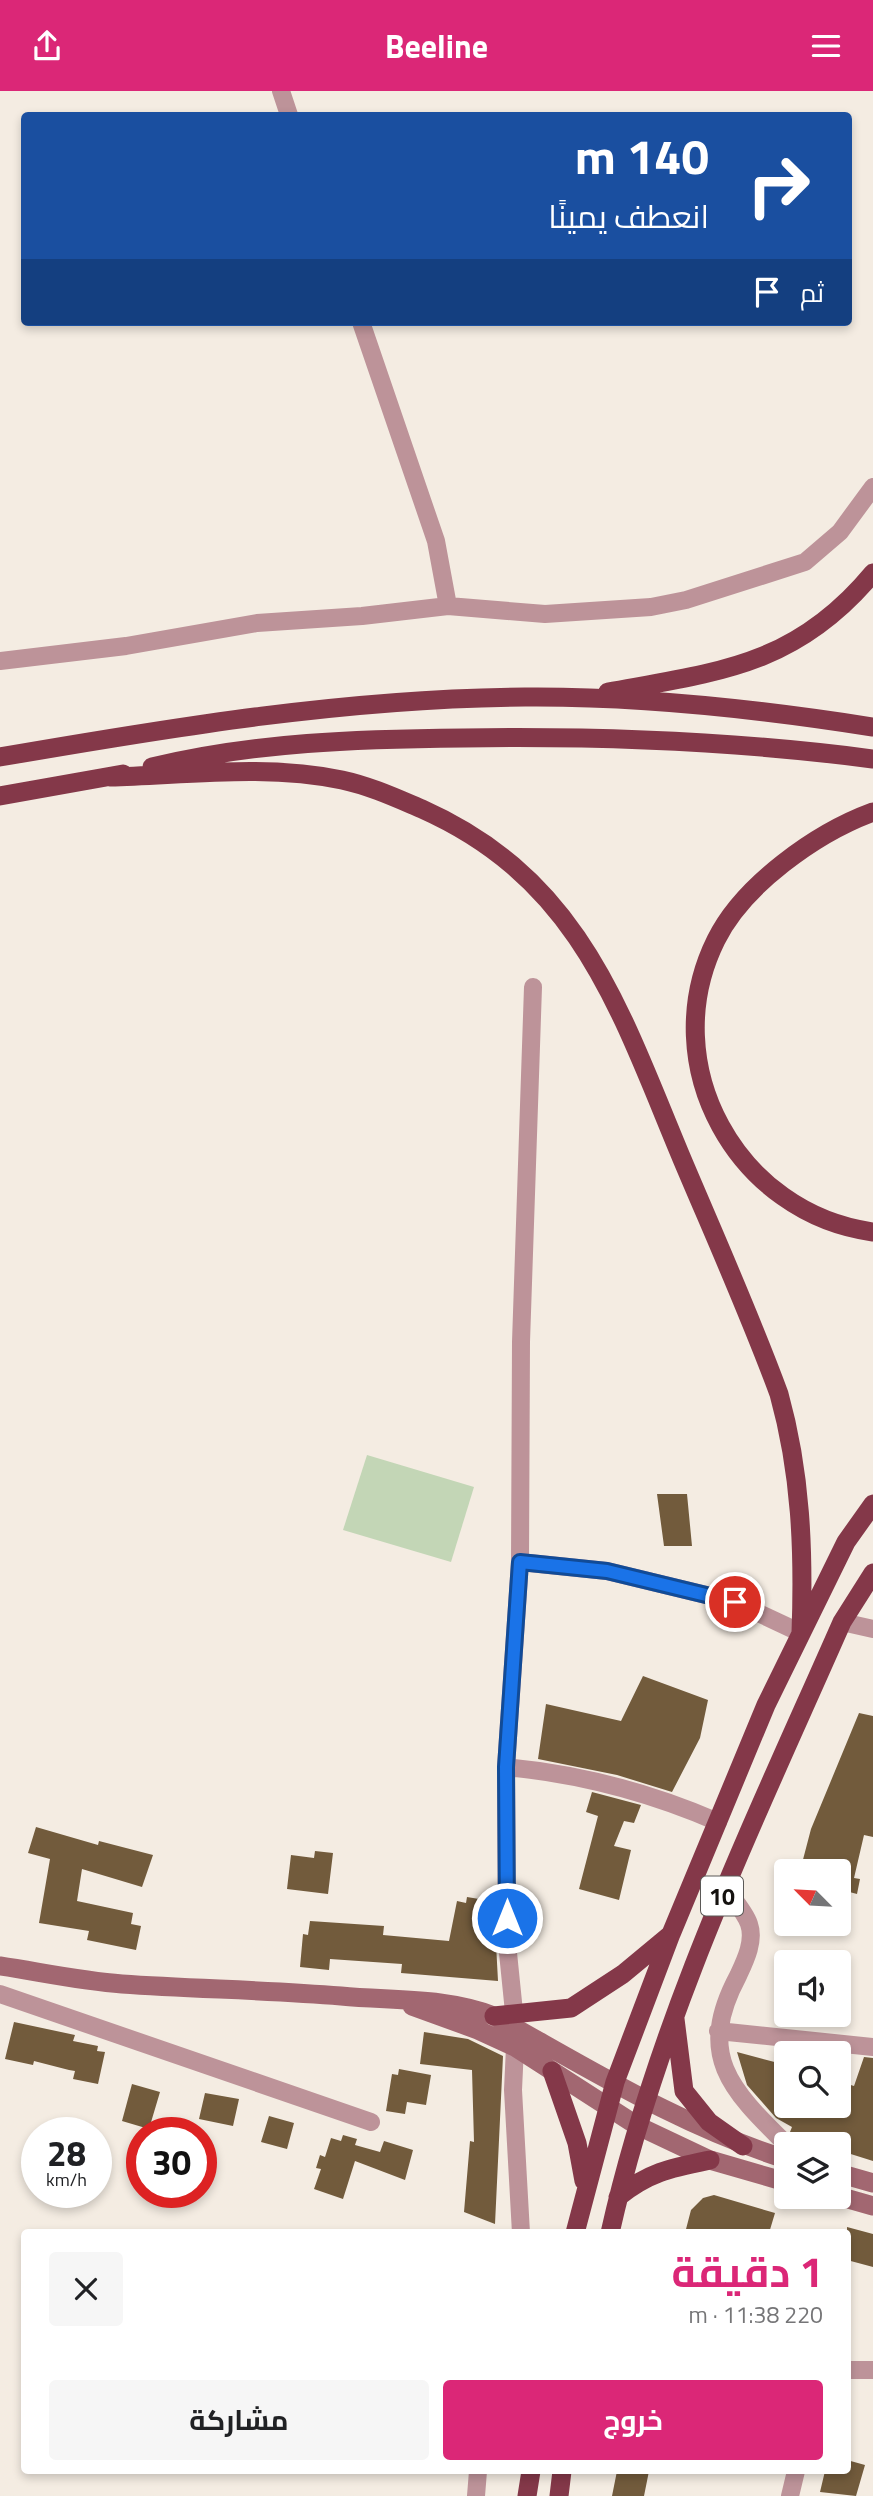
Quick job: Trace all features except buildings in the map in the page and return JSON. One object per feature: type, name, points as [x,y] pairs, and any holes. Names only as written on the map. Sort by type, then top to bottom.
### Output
[{"type":"highway","points":[[572,698],[720,672],[758,661],[802,637],[855,594],[873,573]]},
{"type":"highway","points":[[0,757],[191,725],[437,699],[572,698],[678,704],[873,727]]},
{"type":"highway","points":[[0,796],[251,749],[397,739],[640,740],[772,747],[873,759]]},
{"type":"highway","points":[[110,777],[282,773],[314,775],[376,790],[443,819],[501,855],[551,901],[591,957],[623,1018],[779,1394],[792,1445],[800,1511],[801,1633]]},
{"type":"highway","points":[[873,812],[843,825],[797,852],[744,901],[717,938],[707,960],[696,1005],[695,1029],[698,1064],[706,1098],[721,1130],[740,1159],[765,1184],[793,1205],[827,1221],[873,1232]]},
{"type":"highway","name":"10","points":[[576,2229],[615,2082],[671,1934],[766,1705],[846,1542],[873,1504]]},
{"type":"highway","name":"10","points":[[611,2229],[636,2125],[674,2014],[842,1622],[873,1573]]},
{"type":"highway","points":[[494,2015],[514,2011],[559,2011],[580,2003],[623,1974],[671,1934]]},
{"type":"highway","points":[[674,2014],[684,2091],[709,2122],[743,2145]]},
{"type":"highway","points":[[552,2071],[578,2143],[585,2189]]},
{"type":"highway","points":[[618,2197],[640,2179],[660,2170],[710,2160]]},
{"type":"highway","points":[[527,2496],[531,2474]]},
{"type":"highway","points":[[559,2496],[562,2474]]},
{"type":"main road","points":[[0,1966],[120,1984],[257,1989],[467,2005],[494,2015],[697,2126],[774,2155]]},
{"type":"main road","points":[[398,2001],[478,2030],[515,2047],[636,2125],[710,2160],[774,2179]]},
{"type":"main road","points":[[851,2177],[873,2183]]},
{"type":"main road","points":[[851,2200],[873,2206]]},
{"type":"street","points":[[281,91],[288,112]]},
{"type":"street","points":[[362,326],[436,541],[448,605]]},
{"type":"street","points":[[0,661],[125,646],[257,623],[362,616],[448,605],[545,614],[651,607],[686,600],[805,562],[840,532],[873,487]]},
{"type":"street","points":[[514,2011],[507,1943],[506,1767],[520,1562],[521,1342],[533,987]]},
{"type":"street","points":[[520,1562],[607,1571],[735,1602],[801,1633]]},
{"type":"street","points":[[842,1622],[873,1629]]},
{"type":"street","points":[[506,1767],[594,1779],[678,1804],[718,1822]]},
{"type":"street","points":[[726,1888],[749,1924],[750,1940],[746,1959],[726,1999],[719,2031],[723,2069],[732,2086],[775,2132]]},
{"type":"street","points":[[0,1994],[371,2122]]},
{"type":"street","points":[[719,2031],[873,2047]]},
{"type":"street","points":[[515,2047],[513,2090],[521,2229]]},
{"type":"street","points":[[851,2370],[873,2370]]},
{"type":"street","points":[[476,2496],[478,2474]]},
{"type":"street","points":[[790,2496],[795,2474]]},
{"type":"green space","points":[[367,1455],[474,1487],[451,1562],[343,1530]]},
{"type":"route","points":[[507,1918],[506,1767],[520,1562],[607,1571],[735,1602]]}]
